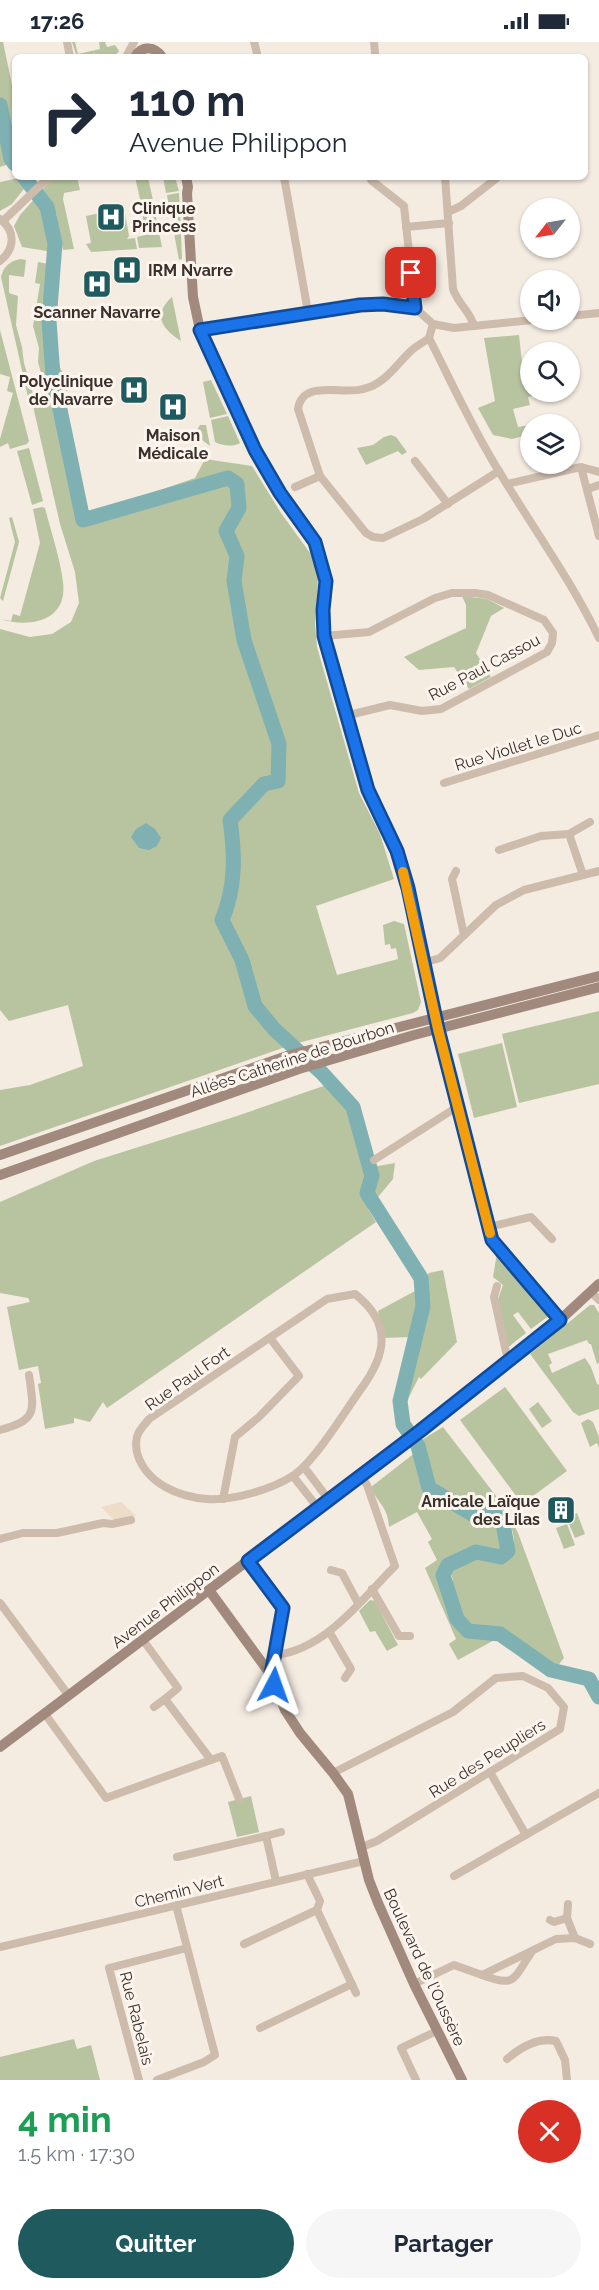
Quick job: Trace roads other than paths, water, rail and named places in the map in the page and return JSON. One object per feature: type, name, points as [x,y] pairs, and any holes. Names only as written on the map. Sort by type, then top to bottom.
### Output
[{"type":"street","points":[[374,42],[375,53]]},
{"type":"street","points":[[137,48],[150,48],[160,54]]},
{"type":"street","points":[[181,180],[187,193]]},
{"type":"street","points":[[187,180],[193,297],[200,330],[255,450],[280,493],[315,542],[326,581],[323,610],[324,636],[368,790],[397,851],[408,888],[457,1107],[492,1240],[560,1320]]},
{"type":"street","points":[[285,180],[309,312]]},
{"type":"street","points":[[372,180],[404,206],[415,308]]},
{"type":"street","points":[[445,180],[453,290],[459,303],[471,315],[474,326]]},
{"type":"street","points":[[448,212],[461,207],[494,180]]},
{"type":"street","points":[[0,261],[7,256],[12,241],[8,226],[1,220],[26,197],[39,181]]},
{"type":"street","points":[[406,227],[449,223]]},
{"type":"street","points":[[200,330],[309,312],[383,304],[415,308],[433,324],[454,328],[520,321]]},
{"type":"street","points":[[580,315],[599,314]]},
{"type":"street","points":[[433,324],[429,338],[414,348],[384,379],[371,387],[356,391],[314,391],[302,398],[298,409],[320,476],[366,533],[383,538],[448,504],[498,471]]},
{"type":"street","points":[[429,338],[498,471],[564,574],[599,638]]},
{"type":"street","points":[[415,461],[448,504]]},
{"type":"street","points":[[507,484],[581,467],[599,472]]},
{"type":"street","points":[[581,467],[599,536]]},
{"type":"street","points":[[295,487],[320,476]]},
{"type":"street","points":[[588,489],[599,485]]},
{"type":"street","name":"Rue Paul Cassou","points":[[324,636],[369,632],[428,601],[461,592],[488,595],[538,617],[549,624],[553,633],[552,643],[547,652],[441,709],[422,711],[390,705],[345,716]]},
{"type":"street","name":"Rue Viollet le Duc","points":[[444,783],[599,735]]},
{"type":"street","points":[[499,850],[541,836],[569,834],[590,822]]},
{"type":"street","points":[[569,834],[583,875]]},
{"type":"street","points":[[423,963],[440,958],[496,905],[524,890],[599,871]]},
{"type":"street","points":[[456,872],[452,879],[464,935]]},
{"type":"street","name":"Allées Catherine de Bourbon","points":[[0,1175],[299,1069],[437,1023],[599,976]]},
{"type":"street","name":"Allées Catherine de Bourbon","points":[[0,1155],[290,1055],[599,987]]},
{"type":"street","points":[[374,1160],[457,1107]]},
{"type":"street","points":[[489,1227],[531,1216],[552,1239]]},
{"type":"street","points":[[497,1286],[494,1297],[506,1352],[510,1359]]},
{"type":"street","name":"Avenue Philippon","points":[[0,1747],[420,1431],[596,1292]]},
{"type":"street","name":"Rue Paul Fort","points":[[356,1294],[369,1305],[380,1324],[381,1346],[374,1370],[304,1467],[293,1476],[269,1488],[209,1500],[185,1496],[164,1487],[143,1469],[136,1450],[137,1434],[149,1419],[270,1338],[327,1299],[356,1294]]},
{"type":"street","points":[[224,1498],[235,1437],[259,1417],[299,1376],[270,1338]]},
{"type":"street","points":[[0,1430],[21,1424],[31,1412],[33,1401],[29,1375]]},
{"type":"street","points":[[304,1467],[329,1500]]},
{"type":"street","points":[[293,1476],[318,1508]]},
{"type":"street","points":[[276,1655],[285,1654],[330,1633],[395,1566],[367,1485],[361,1476]]},
{"type":"street","points":[[0,1539],[23,1533],[57,1533],[130,1520]]},
{"type":"street","points":[[248,1561],[283,1608],[271,1675]]},
{"type":"street","points":[[331,1570],[342,1573],[358,1603]]},
{"type":"street","points":[[372,1589],[399,1636],[410,1636]]},
{"type":"street","name":"Boulevard de l'Oussère","points":[[209,1590],[271,1675],[285,1710],[300,1733],[348,1794],[369,1881],[414,1984],[462,2080]]},
{"type":"street","points":[[0,1603],[69,1696]]},
{"type":"street","points":[[330,1633],[351,1669],[345,1678]]},
{"type":"street","points":[[142,1640],[178,1688],[154,1707]]},
{"type":"street","name":"Rue des Peupliers","points":[[333,1773],[453,1712],[496,1678],[523,1676],[548,1688],[564,1707],[560,1729],[377,1841],[362,1847]]},
{"type":"street","points":[[165,1699],[211,1760]]},
{"type":"street","points":[[45,1714],[106,1798],[222,1756],[239,1799]]},
{"type":"street","points":[[490,1772],[526,1835]]},
{"type":"street","points":[[454,1876],[599,1793]]},
{"type":"street","points":[[177,1857],[281,1832]]},
{"type":"street","points":[[266,1836],[276,1881]]},
{"type":"street","name":"Chemin Vert","points":[[0,1947],[364,1861]]},
{"type":"street","points":[[307,1874],[320,1901],[317,1910],[357,1993]]},
{"type":"street","points":[[568,1904],[567,1918],[575,1938]]},
{"type":"street","name":"Rue Rabelais","points":[[157,2080],[204,2062],[215,2055],[176,1905]]},
{"type":"street","points":[[243,1944],[317,1910]]},
{"type":"street","points":[[556,1939],[552,1921],[567,1918]]},
{"type":"street","points":[[482,1975],[556,1939],[575,1938],[590,1944]]},
{"type":"street","name":"Rue Rabelais","points":[[139,2080],[109,1968],[187,1948]]},
{"type":"street","points":[[414,1984],[454,1965],[502,1982],[512,1980],[531,1952]]},
{"type":"street","points":[[261,2028],[352,1984]]},
{"type":"street","points":[[416,2080],[401,2048],[437,2031]]},
{"type":"street","points":[[507,2059],[519,2049],[545,2038],[556,2041],[565,2060],[567,2080]]},
{"type":"water","points":[[146,823],[155,829],[161,838],[157,846],[149,850],[139,848],[131,837],[136,829]]},
{"type":"waterway","points":[[0,105],[12,160]]},
{"type":"waterway","points":[[26,180],[47,207],[55,243],[49,321],[53,376],[83,520],[228,478],[237,484],[239,508],[226,531],[237,556],[234,581],[244,640],[279,744],[278,781],[264,784],[230,820],[233,845],[232,883],[222,920],[242,960],[255,1006],[274,1029],[322,1073],[353,1107],[372,1176],[367,1193],[421,1278],[423,1306],[400,1401],[403,1424],[418,1446],[429,1488],[472,1514],[494,1514],[503,1524],[508,1551],[501,1557],[476,1552],[448,1565],[443,1575],[457,1619],[468,1631],[500,1634],[551,1670],[589,1679],[599,1697]]},
{"type":"place","name":"Clinique Princess","points":[[111,217]]},
{"type":"place","name":"IRM Nvarre","points":[[127,270]]},
{"type":"place","name":"Scanner Navarre","points":[[97,284]]},
{"type":"place","name":"Polyclinique de Navarre","points":[[134,390]]},
{"type":"place","name":"Maison Médicale","points":[[173,407]]},
{"type":"place","name":"Amicale Laïque des Lilas","points":[[561,1510]]}]
